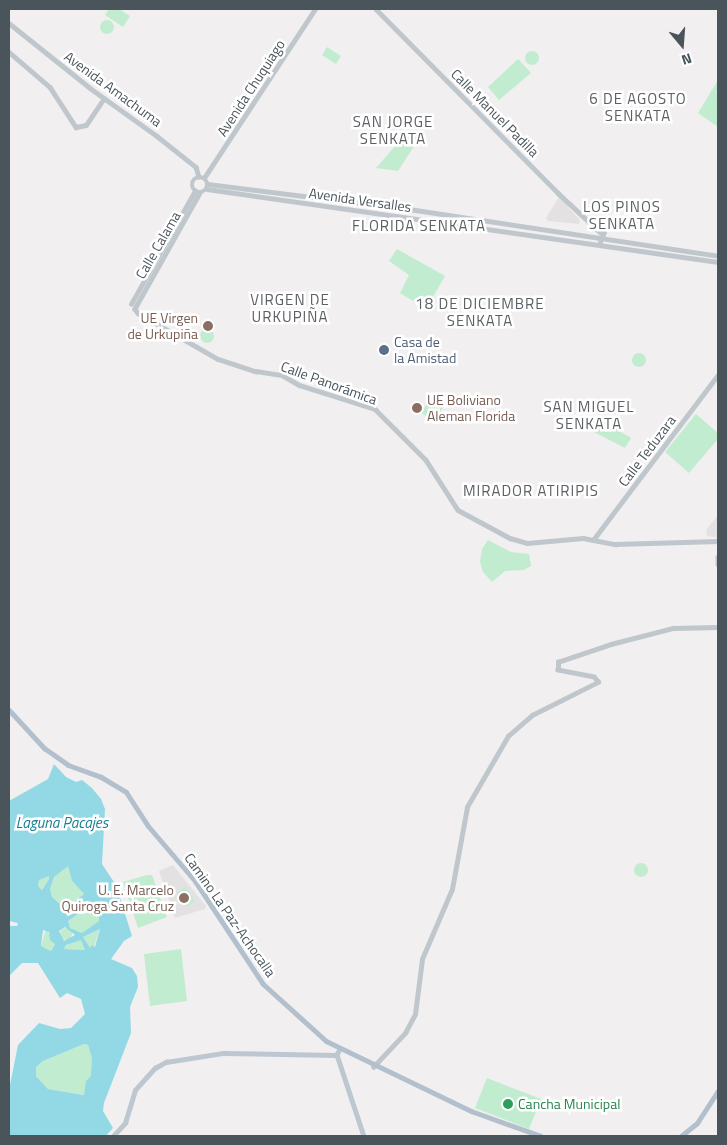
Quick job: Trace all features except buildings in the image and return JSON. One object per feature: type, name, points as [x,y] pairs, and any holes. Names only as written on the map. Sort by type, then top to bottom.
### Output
[{"type":"main road","name":"Camino La Paz-Achocalla","points":[[9,710],[51,753],[68,764],[116,784],[126,792],[148,826],[195,880],[263,984],[338,1053],[471,1112],[541,1136]]},
{"type":"main road","points":[[113,1136],[125,1123],[135,1090],[155,1068],[166,1062],[223,1054],[338,1053],[364,1136]]},
{"type":"main road","points":[[681,1136],[697,1123],[718,1091]]},
{"type":"street","name":"Avenida Chuquiago","points":[[198,192],[193,182],[202,178],[315,9]]},
{"type":"street","name":"Calle Manuel Padilla","points":[[376,9],[559,194],[602,232],[602,239]]},
{"type":"street","name":"Avenida Amachuma","points":[[9,23],[196,167],[207,187]]},
{"type":"street","points":[[9,52],[50,87],[76,127],[86,125],[104,98]]},
{"type":"street","points":[[131,304],[198,192],[207,187]]},
{"type":"street","name":"Avenida Versalles","points":[[207,187],[409,209],[718,256]]},
{"type":"street","name":"Avenida Versalles","points":[[207,187],[718,262]]},
{"type":"street","name":"Calle Calama","points":[[135,309],[198,192]]},
{"type":"street","points":[[599,245],[602,239]]},
{"type":"street","name":"Calle Panorámica","points":[[135,309],[191,344],[238,365],[282,375],[299,385],[375,409],[426,460],[458,510],[510,538],[527,543],[566,538],[615,544],[718,541]]},
{"type":"street","name":"Calle Teduzara","points":[[593,540],[718,375]]},
{"type":"street","points":[[718,558],[718,564]]},
{"type":"street","points":[[373,1067],[405,1033],[414,1014],[422,959],[452,889],[467,807],[508,736],[532,715],[598,682],[594,677],[558,670],[558,662],[673,628],[718,627]]},
{"type":"shaded area","points":[[559,197],[580,220],[579,224],[548,221],[546,218]]},
{"type":"shaded area","points":[[718,515],[718,538],[707,536],[706,530]]},
{"type":"shaded area","name":"U. E. Marcelo Quiroga Santa Cruz","points":[[173,865],[206,906],[205,909],[175,918],[159,871]]},
{"type":"green space","points":[[109,9],[119,9],[130,16],[123,27],[105,15]]},
{"type":"green space","points":[[104,20],[110,20],[114,27],[110,34],[104,34],[100,30],[100,24]]},
{"type":"green space","points":[[327,47],[341,56],[336,64],[322,55]]},
{"type":"green space","points":[[529,51],[535,51],[539,58],[535,65],[529,65],[525,61],[525,55]]},
{"type":"green space","points":[[518,59],[531,73],[499,100],[488,87]]},
{"type":"green space","points":[[718,80],[718,127],[698,113]]},
{"type":"green space","points":[[409,130],[418,140],[398,171],[376,168]]},
{"type":"green space","points":[[397,249],[445,276],[426,309],[400,293],[409,275],[389,261]]},
{"type":"green space","points":[[207,329],[212,331],[214,336],[212,341],[207,343],[202,341],[200,336],[202,331]]},
{"type":"green space","points":[[639,353],[644,355],[646,360],[644,365],[639,367],[634,365],[632,360],[634,355]]},
{"type":"green space","points":[[431,397],[444,406],[434,421],[421,413]]},
{"type":"green space","points":[[696,414],[718,433],[718,439],[689,473],[665,452]]},
{"type":"green space","points":[[601,420],[631,438],[625,448],[594,432]]},
{"type":"green space","points":[[488,540],[511,552],[529,554],[531,566],[524,570],[505,571],[492,582],[483,572],[480,562],[482,549]]},
{"type":"green space","points":[[641,863],[646,865],[648,870],[646,875],[641,877],[636,875],[634,870],[636,865]]},
{"type":"green space","points":[[68,865],[72,881],[84,894],[74,902],[61,905],[52,897],[50,889],[54,877]]},
{"type":"green space","points":[[152,875],[167,917],[138,928],[123,882]]},
{"type":"green space","points":[[49,876],[42,890],[38,886],[39,879]]},
{"type":"green space","points":[[185,887],[195,901],[187,907],[177,893]]},
{"type":"green space","points":[[91,905],[99,915],[99,921],[82,933],[70,928],[68,921]]},
{"type":"green space","points":[[68,928],[71,929],[71,939],[64,940],[61,939],[60,932],[61,929]]},
{"type":"green space","points":[[46,929],[55,943],[51,951],[41,946]]},
{"type":"green space","points":[[100,929],[94,947],[90,949],[83,937]]},
{"type":"green space","points":[[81,939],[85,950],[64,949],[66,945]]},
{"type":"green space","points":[[181,949],[187,1001],[150,1006],[144,954]]},
{"type":"green space","points":[[84,1044],[88,1045],[92,1057],[92,1076],[85,1095],[48,1089],[36,1076],[36,1067],[43,1061]]},
{"type":"green space","name":"Cancha Municipal","points":[[487,1078],[541,1099],[529,1129],[475,1108]]},
{"type":"water","name":"Laguna Pacajes","points":[[54,764],[66,777],[76,782],[82,780],[101,799],[105,809],[102,864],[116,885],[132,936],[124,941],[111,959],[132,968],[137,976],[138,987],[130,1007],[131,1033],[104,1103],[103,1111],[113,1128],[106,1136],[9,1136],[9,1090],[18,1045],[39,1023],[60,1029],[71,1028],[85,1014],[81,999],[67,993],[60,998],[38,963],[22,963],[9,976],[9,926],[17,926],[18,923],[9,921],[9,801],[48,779]],"holes":[[[68,866],[72,881],[84,894],[74,902],[61,905],[52,897],[50,889],[54,877]],[[49,876],[42,890],[38,886],[39,880]],[[91,905],[99,915],[99,921],[82,933],[70,928],[68,921]],[[65,927],[75,935],[64,941],[59,931]],[[100,929],[95,947],[92,945],[90,948],[83,937]],[[43,930],[49,932],[50,940],[55,944],[51,951],[41,946]],[[81,940],[85,950],[64,949],[66,945]],[[84,1044],[88,1045],[92,1058],[91,1076],[86,1081],[84,1095],[48,1089],[36,1076],[36,1067],[43,1061]]]},
{"type":"place","name":"UE Virgen de Urkupiña","points":[[208,326]]},
{"type":"place","name":"Casa de la Amistad","points":[[384,350]]},
{"type":"place","name":"UE Boliviano Aleman Florida","points":[[417,408]]},
{"type":"place","name":"U. E. Marcelo Quiroga Santa Cruz","points":[[184,898]]},
{"type":"place","name":"Cancha Municipal","points":[[508,1104]]},
{"type":"district","name":"6 DE AGOSTO SENKATA","points":[[638,106]]},
{"type":"district","name":"SAN JORGE SENKATA","points":[[393,130]]},
{"type":"district","name":"LOS PINOS SENKATA","points":[[622,214]]},
{"type":"district","name":"FLORIDA SENKATA","points":[[419,226]]},
{"type":"district","name":"VIRGEN DE URKUPIÑA","points":[[290,308]]},
{"type":"district","name":"18 DE DICIEMBRE SENKATA","points":[[480,312]]},
{"type":"district","name":"SAN MIGUEL SENKATA","points":[[589,414]]},
{"type":"district","name":"MIRADOR ATIRIPIS","points":[[531,491]]}]
